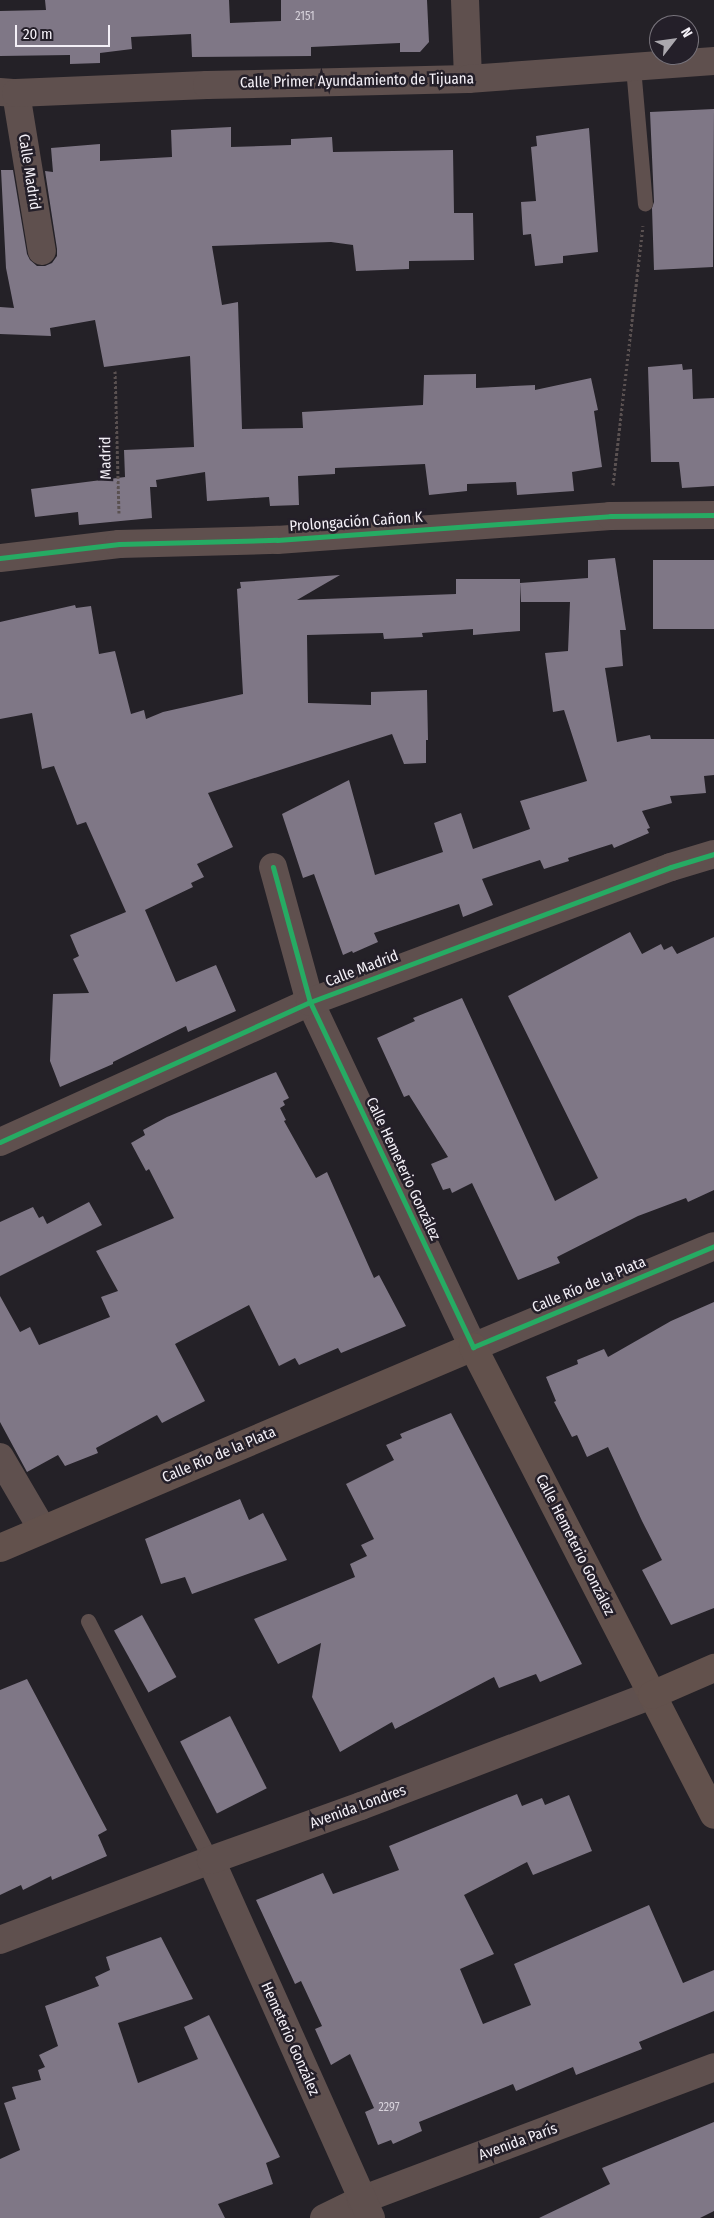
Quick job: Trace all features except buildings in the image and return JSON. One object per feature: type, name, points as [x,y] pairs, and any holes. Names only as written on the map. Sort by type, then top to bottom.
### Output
[{"type":"main road","name":"Calle Río de la Plata","points":[[0,1548],[473,1347]]},
{"type":"main road","name":"Calle Hemeterio González","points":[[473,1347],[714,1815]]},
{"type":"main road","name":"Avenida Londres","points":[[652,1695],[714,1668]]},
{"type":"street","points":[[464,0],[468,79]]},
{"type":"street","name":"Calle Primer Ayundamiento de Tijuana","points":[[8,93],[208,85],[468,79],[714,62]]},
{"type":"street","name":"Calle Madrid","points":[[8,93],[42,251]]},
{"type":"street","name":"Prolongación Cañon K","points":[[0,558],[120,544],[277,540],[610,516],[714,515]]},
{"type":"street","name":"Calle Madrid","points":[[0,1142],[310,1002],[670,867],[714,854]]},
{"type":"street","name":"Calle Hemeterio González","points":[[273,867],[310,1002],[473,1347]]},
{"type":"street","name":"Calle Río de la Plata","points":[[473,1347],[714,1246]]},
{"type":"street","points":[[0,1457],[42,1530]]},
{"type":"street","name":"Avenida Londres","points":[[0,1940],[211,1860],[361,1806],[652,1695]]},
{"type":"street","name":"Hemeterio González","points":[[211,1860],[366,2209]]},
{"type":"street","name":"Avenida París","points":[[324,2218],[366,2209],[714,2068]]},
{"type":"lane","points":[[633,67],[645,203]]},
{"type":"lane","points":[[88,1621],[211,1860]]},
{"type":"path","points":[[610,516],[645,203]]},
{"type":"cycle path","points":[[0,558],[119,544],[277,540],[610,516],[714,515]]},
{"type":"cycle path","points":[[0,1142],[310,1002],[671,867],[714,854]]},
{"type":"cycle path","points":[[273,867],[310,1002],[473,1347],[714,1246]]}]
